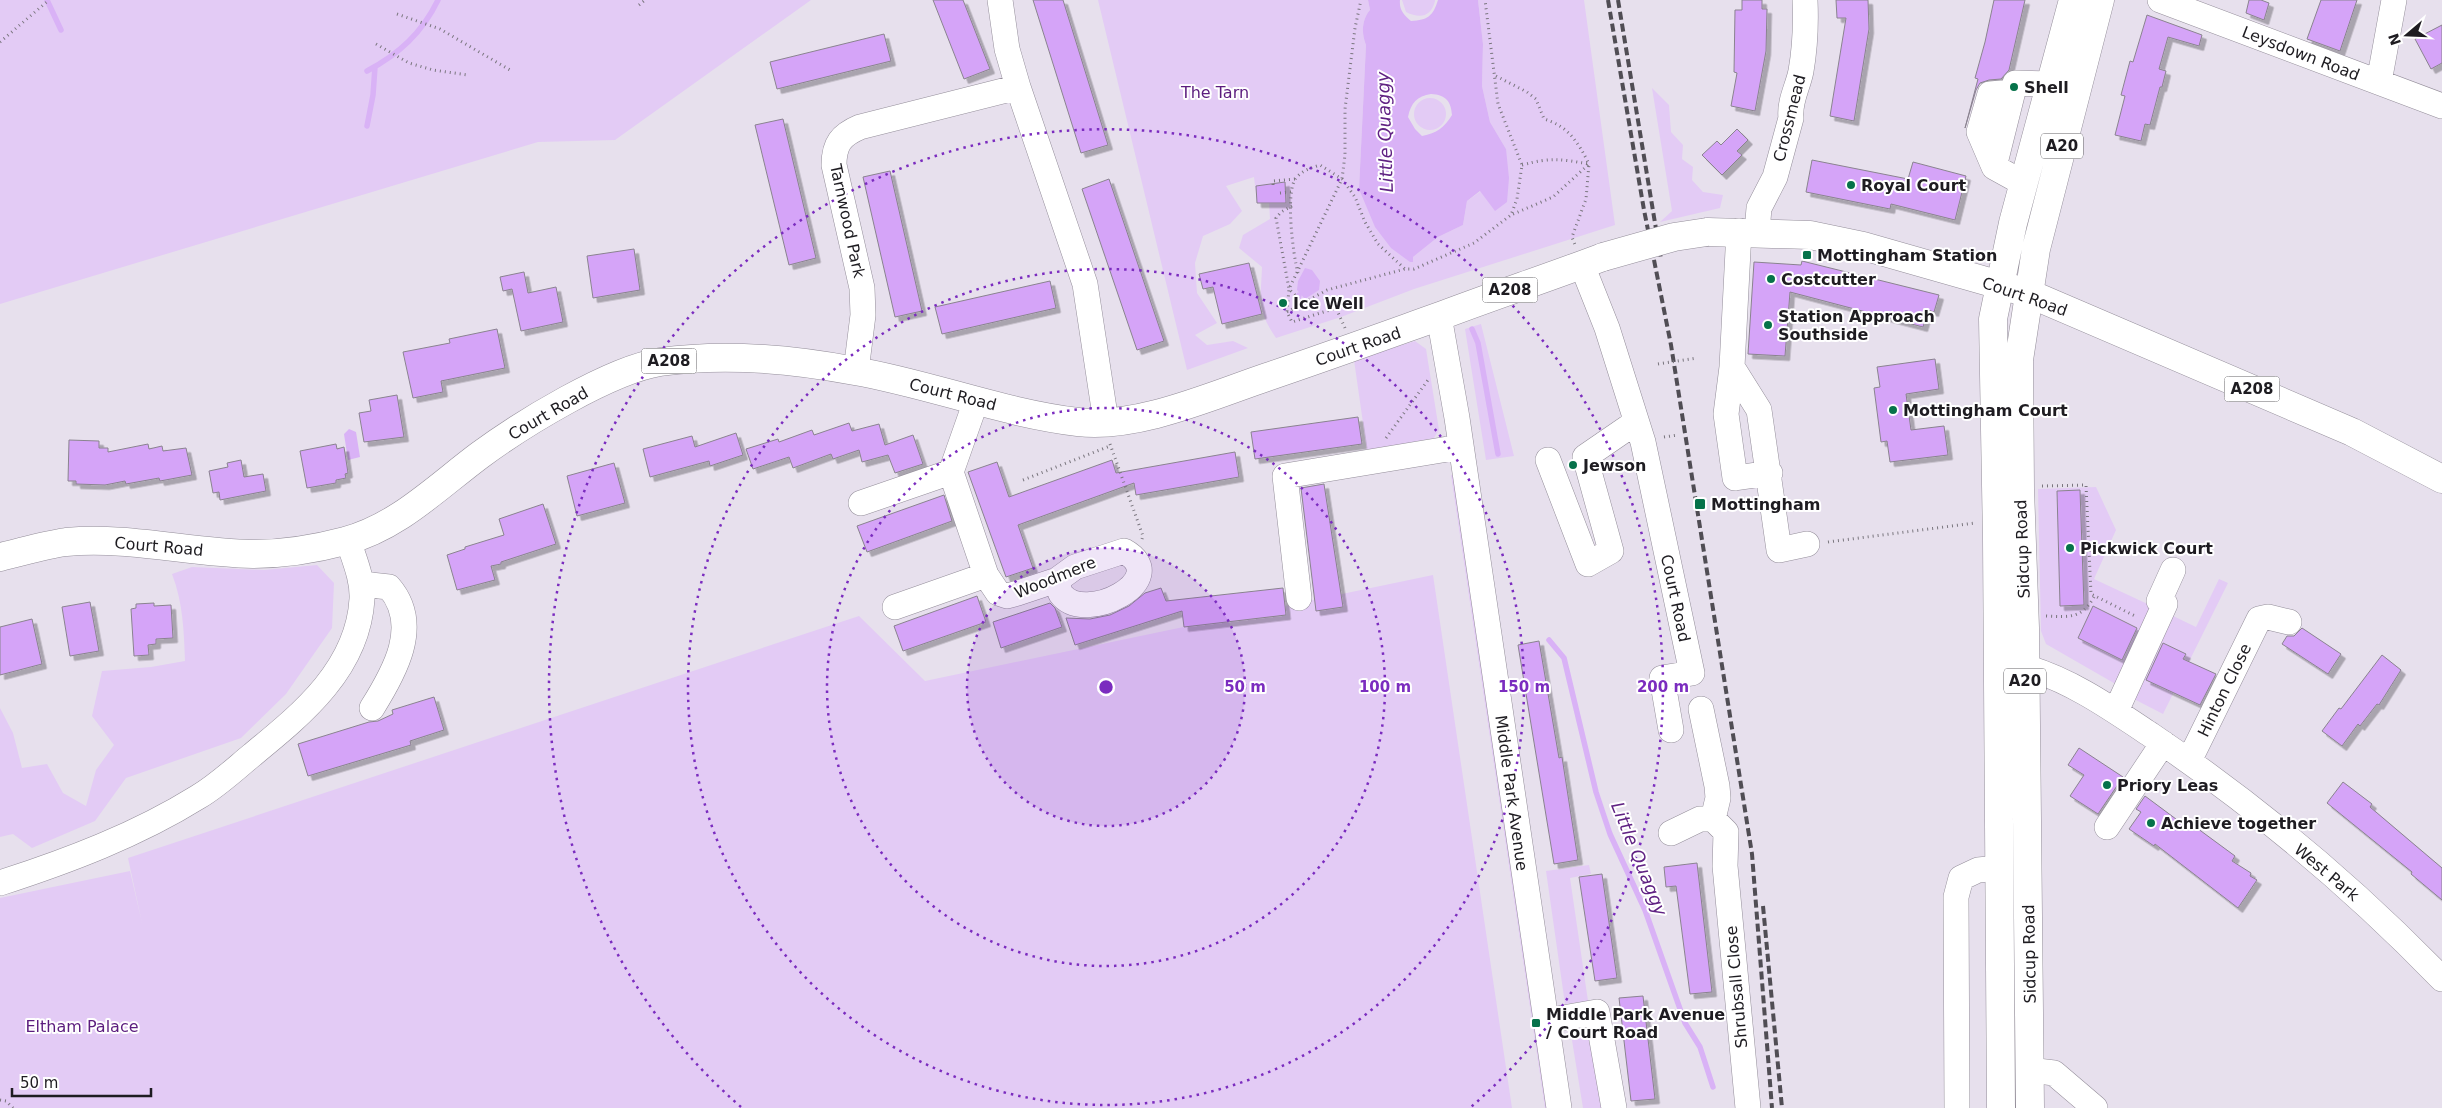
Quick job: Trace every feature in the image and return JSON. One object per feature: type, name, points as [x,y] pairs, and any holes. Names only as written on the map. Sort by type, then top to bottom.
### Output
[{"type":"main road","name":"Sidcup Road","points":[[2001,1108],[2000,868],[1992,329],[2023,183],[2073,0]]},
{"type":"main road","name":"Sidcup Road","points":[[2030,1108],[2019,360],[2036,249],[2100,0]]},
{"type":"main road","name":"Court Road","points":[[0,557],[65,542],[109,542],[250,554],[304,550],[348,540],[372,531],[404,514],[506,437],[590,389],[632,369],[658,362],[718,358],[761,360],[856,371],[976,401],[1081,422],[1108,434],[1154,415],[1372,342],[1587,257],[1674,237],[1707,232],[1810,235],[1863,246],[2028,293],[2352,432],[2440,472]]},
{"type":"street","points":[[1000,0],[1007,49],[1018,87],[1085,284],[1108,434]]},
{"type":"street","name":"Crossmead","points":[[1770,473],[1735,478],[1726,414],[1748,232],[1774,177],[1791,118],[1790,108],[1801,72],[1806,20],[1805,0]]},
{"type":"street","name":"Leysdown Road","points":[[2160,0],[2442,106]]},
{"type":"street","points":[[2380,82],[2394,0]]},
{"type":"street","points":[[2023,183],[1994,167],[2015,83],[2051,84]]},
{"type":"street","name":"Tarnwood Park","points":[[856,371],[863,314],[862,288],[834,165],[834,152],[839,140],[848,132],[860,127],[1018,87]]},
{"type":"street","name":"Court Road","points":[[1587,257],[1642,442],[1692,673],[1662,678],[1671,730]]},
{"type":"street","name":"Middle Park Avenue","points":[[1439,316],[1559,1108]]},
{"type":"street","points":[[1732,367],[1759,410],[1770,473],[1780,550],[1807,544]]},
{"type":"street","points":[[861,503],[951,472],[976,401]]},
{"type":"street","points":[[1548,460],[1588,564],[1611,551],[1585,457],[1636,422]]},
{"type":"street","points":[[1299,598],[1285,476],[1460,447]]},
{"type":"street","name":"Woodmere","points":[[951,472],[986,575],[998,593],[1007,596],[1057,580],[1075,567],[1138,546]]},
{"type":"street","points":[[0,883],[47,868],[162,817],[200,796],[277,735],[328,684],[348,655],[357,625],[361,591],[348,540]]},
{"type":"street","points":[[1057,580],[1061,594],[1077,604],[1097,603],[1116,598],[1133,588],[1138,580],[1138,546]]},
{"type":"street","points":[[2116,712],[2165,604],[2158,601],[2173,570]]},
{"type":"street","points":[[895,607],[986,575]]},
{"type":"street","points":[[361,591],[389,587],[400,602],[404,619],[398,662],[372,708]]},
{"type":"street","name":"Hinton Close","points":[[2189,761],[2259,619],[2268,617],[2289,622]]},
{"type":"street","name":"West Park","points":[[2025,667],[2070,685],[2116,712],[2189,761],[2264,818],[2388,923],[2442,978]]},
{"type":"street","points":[[1672,833],[1700,819],[1713,819],[1718,798],[1700,709]]},
{"type":"street","points":[[2106,827],[2163,743]]},
{"type":"street","name":"Shrubsall Close","points":[[1713,819],[1726,832],[1725,866],[1748,1108]]},
{"type":"street","points":[[1957,1108],[1956,898],[1961,878],[1978,870],[2000,868]]},
{"type":"street","points":[[1546,1021],[1597,1012],[1614,1108]]},
{"type":"street","points":[[2030,1070],[2054,1073],[2095,1108]]},
{"type":"path","points":[[0,42],[33,11],[49,0]]},
{"type":"path","points":[[639,5],[644,0]]},
{"type":"path","points":[[1289,289],[1342,179],[1345,154],[1345,110],[1355,28],[1362,0]]},
{"type":"path","points":[[1485,0],[1498,104],[1522,164],[1517,199],[1511,215]]},
{"type":"path","points":[[397,14],[432,26],[510,70]]},
{"type":"path","points":[[376,44],[408,63],[433,70],[468,75]]},
{"type":"path","points":[[1496,76],[1527,92],[1536,99],[1544,119],[1553,120],[1562,127],[1580,147],[1589,164],[1586,199],[1572,237],[1587,257]]},
{"type":"path","points":[[1522,164],[1551,159],[1567,159],[1589,164]]},
{"type":"path","points":[[1286,312],[1327,290],[1405,269],[1414,269],[1474,243],[1511,215],[1553,197],[1589,164]]},
{"type":"path","points":[[1272,185],[1273,181],[1295,178],[1307,169],[1320,165],[1342,179],[1355,197],[1365,222],[1378,244],[1405,269]]},
{"type":"path","points":[[1295,178],[1291,192],[1291,233],[1298,273]]},
{"type":"path","points":[[1280,193],[1291,192]]},
{"type":"path","points":[[1292,206],[1281,212],[1276,218],[1289,289],[1286,312],[1292,322],[1336,308],[1345,329]]},
{"type":"path","points":[[1289,289],[1303,303]]},
{"type":"path","points":[[1658,364],[1697,358]]},
{"type":"path","points":[[1385,439],[1401,420],[1432,373]]},
{"type":"path","points":[[1023,480],[1108,434],[1138,546]]},
{"type":"path","points":[[2039,486],[2086,485],[2090,590],[2094,597],[2155,626]]},
{"type":"path","points":[[1807,544],[1977,523]]},
{"type":"path","points":[[2043,616],[2073,618],[2089,606],[2094,597]]},
{"type":"path","points":[[0,1100],[6,1101],[13,1108]]},
{"type":"green space","points":[[0,0],[811,0],[615,140],[538,142],[0,304]]},
{"type":"green space","name":"The Tarn","points":[[1098,0],[1368,0],[1370,10],[1363,26],[1363,36],[1366,45],[1359,189],[1413,257],[1438,237],[1463,225],[1467,201],[1481,191],[1506,149],[1490,122],[1482,86],[1483,44],[1478,0],[1584,0],[1615,225],[1414,289],[1341,317],[1276,338],[1265,319],[1261,304],[1262,267],[1239,248],[1243,235],[1270,219],[1269,202],[1257,203],[1254,177],[1226,186],[1242,211],[1230,224],[1203,236],[1195,263],[1197,293],[1217,323],[1195,335],[1207,345],[1233,341],[1248,348],[1187,370]]},
{"type":"green space","points":[[1402,0],[1435,1],[1428,13],[1420,16],[1406,12]]},
{"type":"green space","points":[[1652,88],[1669,105],[1671,132],[1683,145],[1682,159],[1693,167],[1692,180],[1703,192],[1723,195],[1720,208],[1660,222],[1672,211]]},
{"type":"green space","points":[[1430,98],[1436,99],[1441,103],[1445,108],[1445,120],[1441,125],[1436,129],[1430,130],[1424,129],[1419,125],[1415,120],[1414,114],[1415,108],[1419,103],[1424,99]]},
{"type":"green space","points":[[1481,324],[1514,456],[1486,460],[1465,329]]},
{"type":"green space","points":[[1415,341],[1426,349],[1439,430],[1434,438],[1367,451],[1354,360]]},
{"type":"green space","points":[[1451,475],[1454,476],[1548,1108],[1545,1108]]},
{"type":"green space","points":[[2096,487],[2116,530],[2094,579],[2156,608],[2119,686],[2046,644],[2041,631],[2038,489]],"holes":[[[2080,490],[2084,605],[2060,606],[2057,491]],[[2093,606],[2137,628],[2122,659],[2078,638]]]},
{"type":"green space","points":[[317,565],[334,583],[332,628],[286,694],[241,738],[126,778],[95,821],[32,848],[13,834],[0,837],[0,708],[13,733],[22,768],[47,764],[63,793],[86,806],[96,770],[114,745],[92,716],[102,671],[151,667],[185,661],[181,606],[172,574],[192,567],[264,570]]},
{"type":"green space","name":"Eltham Palace","points":[[1433,575],[1512,1108],[0,1108],[0,898],[130,871],[142,923],[128,858],[859,616],[925,681]]},
{"type":"green space","points":[[2219,579],[2228,583],[2163,714],[2132,698],[2171,615],[2196,627]],"holes":[[[2163,643],[2186,654],[2169,690],[2146,679]]]},
{"type":"green space","points":[[1589,865],[1591,874],[1570,878],[1588,1001],[1565,1004],[1546,871]]},
{"type":"green space","points":[[1583,1024],[1596,1031],[1608,1108],[1583,1108],[1570,1028]]},
{"type":"water","points":[[1368,0],[1400,0],[1401,9],[1411,21],[1429,16],[1438,0],[1478,0],[1483,44],[1482,86],[1490,122],[1506,149],[1509,178],[1507,202],[1495,211],[1480,191],[1467,201],[1463,225],[1438,237],[1413,257],[1413,262],[1410,262],[1391,248],[1375,227],[1359,189],[1366,45],[1363,36],[1363,26],[1370,10]],"holes":[[[1431,94],[1444,97],[1449,102],[1452,115],[1440,129],[1422,136],[1408,117],[1409,112],[1418,98]]]},
{"type":"water","points":[[1305,268],[1312,270],[1320,281],[1319,290],[1305,299],[1297,290],[1298,281]]},
{"type":"water","points":[[349,429],[356,432],[360,457],[348,460],[344,434]]},
{"type":"building","points":[[933,0],[963,0],[990,69],[964,79]]},
{"type":"building","points":[[1033,0],[1063,0],[1108,145],[1081,153]]},
{"type":"building","points":[[1742,0],[1762,0],[1762,9],[1767,9],[1766,51],[1755,111],[1731,106],[1737,73],[1734,72],[1735,10],[1742,10]]},
{"type":"building","points":[[1836,0],[1868,0],[1869,29],[1854,121],[1830,116],[1846,18],[1837,18]]},
{"type":"building","points":[[1994,0],[2025,0],[2009,70],[2001,79],[1980,83],[1976,90],[1965,128],[1978,79],[1975,78]]},
{"type":"building","points":[[2249,0],[2261,0],[2269,3],[2264,20],[2246,13]]},
{"type":"building","points":[[2321,0],[2357,0],[2340,51],[2307,39]]},
{"type":"building","points":[[2147,15],[2202,35],[2199,46],[2168,37],[2159,69],[2166,71],[2162,87],[2160,87],[2150,125],[2145,124],[2141,141],[2115,135],[2125,96],[2121,95],[2130,61],[2133,62]]},
{"type":"building","points":[[2442,25],[2442,63],[2431,69],[2415,39]]},
{"type":"building","points":[[884,34],[891,61],[777,89],[770,62]]},
{"type":"building","points":[[783,119],[816,258],[789,265],[755,125]]},
{"type":"building","points":[[1737,129],[1748,140],[1737,151],[1742,155],[1722,175],[1702,155],[1717,141],[1721,145]]},
{"type":"building","points":[[1812,160],[1908,179],[1913,162],[1966,176],[1955,220],[1891,204],[1890,209],[1806,192]]},
{"type":"building","points":[[890,171],[922,311],[895,317],[863,177]]},
{"type":"building","points":[[1109,179],[1164,341],[1137,350],[1082,189]]},
{"type":"building","points":[[1285,182],[1286,203],[1257,203],[1256,186]]},
{"type":"building","points":[[634,249],[640,290],[593,298],[587,256]]},
{"type":"building","points":[[1802,261],[1939,295],[1934,312],[1928,310],[1923,327],[1790,292],[1785,356],[1748,354],[1754,262],[1801,265]]},
{"type":"building","points":[[1249,263],[1262,314],[1222,324],[1213,287],[1203,289],[1199,274]]},
{"type":"building","points":[[524,272],[528,293],[556,287],[563,322],[521,331],[512,289],[503,291],[500,277]]},
{"type":"building","points":[[1050,281],[1056,308],[942,334],[935,307]]},
{"type":"building","points":[[497,329],[505,368],[441,381],[443,392],[413,398],[403,352],[450,343],[449,339]]},
{"type":"building","name":"Mottingham Court","points":[[1935,359],[1939,389],[1906,394],[1911,430],[1944,426],[1948,455],[1890,462],[1887,441],[1881,442],[1874,388],[1880,387],[1877,367]]},
{"type":"building","points":[[397,395],[404,437],[364,442],[359,413],[371,411],[369,400]]},
{"type":"building","points":[[1358,417],[1362,444],[1255,459],[1251,432]]},
{"type":"building","points":[[849,423],[852,431],[879,424],[885,445],[913,435],[923,464],[895,473],[888,455],[862,462],[859,450],[833,459],[831,454],[793,468],[789,457],[753,469],[746,449],[778,439],[779,442],[812,430],[814,435]]},
{"type":"building","points":[[736,433],[743,455],[710,466],[709,461],[650,477],[643,449],[692,436],[695,447]]},
{"type":"building","points":[[69,440],[99,441],[99,448],[108,448],[108,452],[148,444],[149,449],[162,446],[163,451],[186,448],[192,475],[160,481],[159,478],[126,484],[125,481],[105,485],[76,484],[76,481],[68,481]]},
{"type":"building","points":[[336,444],[337,449],[344,447],[348,473],[345,474],[346,478],[336,480],[336,483],[307,488],[300,451]]},
{"type":"building","points":[[1235,452],[1239,477],[1136,495],[1134,483],[1018,525],[1033,568],[1006,577],[968,472],[997,462],[1009,497],[1112,460],[1116,473]]},
{"type":"building","points":[[241,460],[244,477],[263,474],[266,491],[220,500],[219,492],[213,493],[209,471],[228,467],[227,463]]},
{"type":"building","points":[[614,463],[625,503],[577,516],[567,476]]},
{"type":"building","points":[[1324,484],[1343,607],[1316,611],[1301,488]]},
{"type":"building","name":"Pickwick Court","points":[[2080,490],[2084,605],[2060,606],[2057,491]]},
{"type":"building","points":[[944,495],[952,521],[867,552],[857,526]]},
{"type":"building","points":[[543,504],[556,544],[491,566],[495,580],[457,590],[447,555],[465,549],[465,547],[504,535],[499,519]]},
{"type":"building","points":[[1161,588],[1166,601],[1283,588],[1286,615],[1184,627],[1182,611],[1075,645],[1066,618],[1090,619],[1110,615],[1129,606],[1145,593]]},
{"type":"building","points":[[977,596],[986,622],[903,651],[894,626]]},
{"type":"building","points":[[90,602],[99,651],[70,656],[62,607]]},
{"type":"building","points":[[154,603],[154,606],[171,605],[173,638],[156,639],[156,644],[148,645],[149,655],[134,656],[131,609],[136,608],[136,604]]},
{"type":"building","points":[[1050,603],[1055,608],[1062,627],[1001,648],[993,622]]},
{"type":"building","name":"Pickwick Court","points":[[2093,606],[2137,628],[2122,660],[2078,638]]},
{"type":"building","points":[[32,619],[42,664],[0,675],[0,627]]},
{"type":"building","points":[[2302,628],[2341,654],[2328,674],[2282,644],[2287,636],[2294,636]]},
{"type":"building","points":[[1539,641],[1559,758],[1562,757],[1578,860],[1554,864],[1518,645]]},
{"type":"building","points":[[2163,643],[2186,654],[2183,659],[2216,674],[2200,705],[2146,680]]},
{"type":"building","points":[[2382,655],[2401,670],[2379,705],[2377,704],[2360,726],[2358,724],[2342,746],[2322,731]]},
{"type":"building","points":[[434,697],[444,730],[410,741],[411,745],[308,776],[298,744],[369,722],[378,721],[393,714],[392,710]]},
{"type":"building","name":"Priory Leas","points":[[2079,748],[2123,777],[2098,814],[2070,796],[2084,775],[2068,765]]},
{"type":"building","points":[[2343,782],[2372,804],[2370,807],[2442,868],[2442,900],[2411,874],[2412,872],[2327,803]]},
{"type":"building","points":[[2145,796],[2180,822],[2186,820],[2235,856],[2232,861],[2251,873],[2250,876],[2257,880],[2238,908],[2155,844],[2154,846],[2129,829],[2141,812],[2136,809]]},
{"type":"building","points":[[1697,863],[1712,992],[1690,994],[1676,886],[1666,887],[1664,867]]},
{"type":"building","points":[[1602,874],[1617,978],[1595,981],[1579,877]]},
{"type":"building","points":[[1643,996],[1655,1099],[1631,1101],[1619,998]]},
{"type":"waterway","points":[[47,0],[61,30]]},
{"type":"waterway","points":[[367,71],[408,42],[425,23],[438,0]]},
{"type":"waterway","points":[[367,126],[373,95],[375,67]]},
{"type":"waterway","points":[[1297,301],[1299,295]]},
{"type":"waterway","name":"Little Quaggy","points":[[1472,329],[1478,343],[1498,454]]},
{"type":"waterway","name":"Little Quaggy","points":[[1549,640],[1564,658],[1596,792],[1610,834],[1645,910],[1685,1023],[1700,1047],[1713,1087]]},
{"type":"railway","points":[[1608,0],[1644,210],[1671,345],[1752,854],[1772,1108]]},
{"type":"railway","points":[[1618,0],[1661,259]]},
{"type":"railway","points":[[1763,906],[1782,1108]]},
{"type":"place","name":"Shell","points":[[2014,87]]},
{"type":"place","name":"Royal Court","points":[[1851,185]]},
{"type":"place","name":"Mottingham Station","points":[[1807,255]]},
{"type":"place","name":"Costcutter","points":[[1771,279]]},
{"type":"place","name":"Ice Well","points":[[1283,303]]},
{"type":"place","name":"Station Approach Southside","points":[[1768,325]]},
{"type":"place","name":"Mottingham Court","points":[[1893,410]]},
{"type":"place","name":"Jewson","points":[[1573,465]]},
{"type":"place","name":"Mottingham","points":[[1700,504]]},
{"type":"place","name":"Pickwick Court","points":[[2070,548]]},
{"type":"place","name":"Priory Leas","points":[[2107,785]]},
{"type":"place","name":"Achieve together","points":[[2151,823]]},
{"type":"place","name":"Middle Park Avenue / Court Road","points":[[1536,1023]]}]
